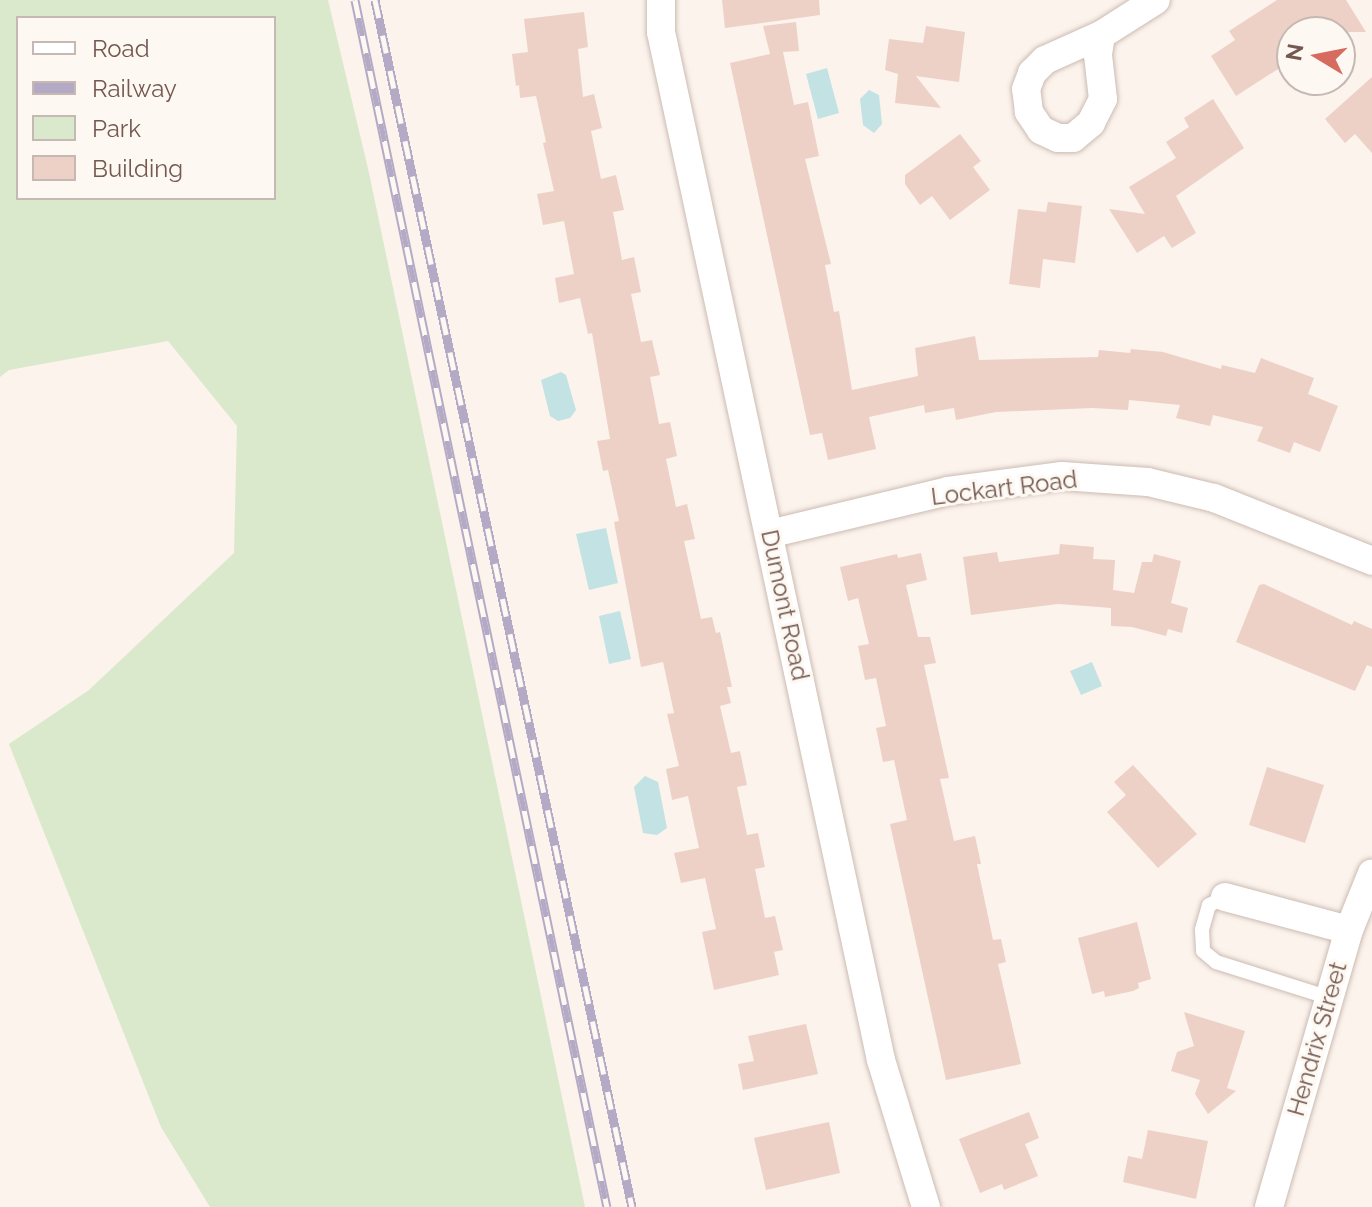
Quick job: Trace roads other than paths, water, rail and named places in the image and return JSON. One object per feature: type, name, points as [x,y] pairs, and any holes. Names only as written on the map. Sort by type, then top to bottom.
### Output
[{"type":"street","name":"Dumont Road","points":[[661,0],[661,32],[881,1060],[926,1207]]},
{"type":"street","points":[[1101,35],[1156,0]]},
{"type":"street","name":"Lockart Road","points":[[769,534],[948,491],[1062,476],[1148,482],[1214,498],[1372,561]]},
{"type":"street","name":"Hendrix Street","points":[[1269,1207],[1349,930],[1372,873]]},
{"type":"street","points":[[1225,897],[1349,930]]},
{"type":"lane","points":[[1225,897],[1209,905],[1202,930],[1203,951],[1216,962],[1330,998]]},
{"type":"water","points":[[827,68],[839,113],[818,119],[806,74]]},
{"type":"water","points":[[869,90],[879,95],[882,124],[874,133],[863,125],[860,99]]},
{"type":"water","points":[[561,372],[566,375],[576,410],[570,418],[558,421],[550,416],[541,380]]},
{"type":"water","points":[[606,528],[618,583],[589,590],[576,534]]},
{"type":"water","points":[[620,611],[631,659],[609,664],[599,616]]},
{"type":"water","points":[[1092,662],[1102,686],[1081,695],[1070,671]]},
{"type":"water","points":[[645,776],[658,782],[667,828],[657,835],[643,833],[634,787]]},
{"type":"railway","points":[[355,0],[607,1207]]},
{"type":"railway","points":[[375,0],[632,1207]]}]
